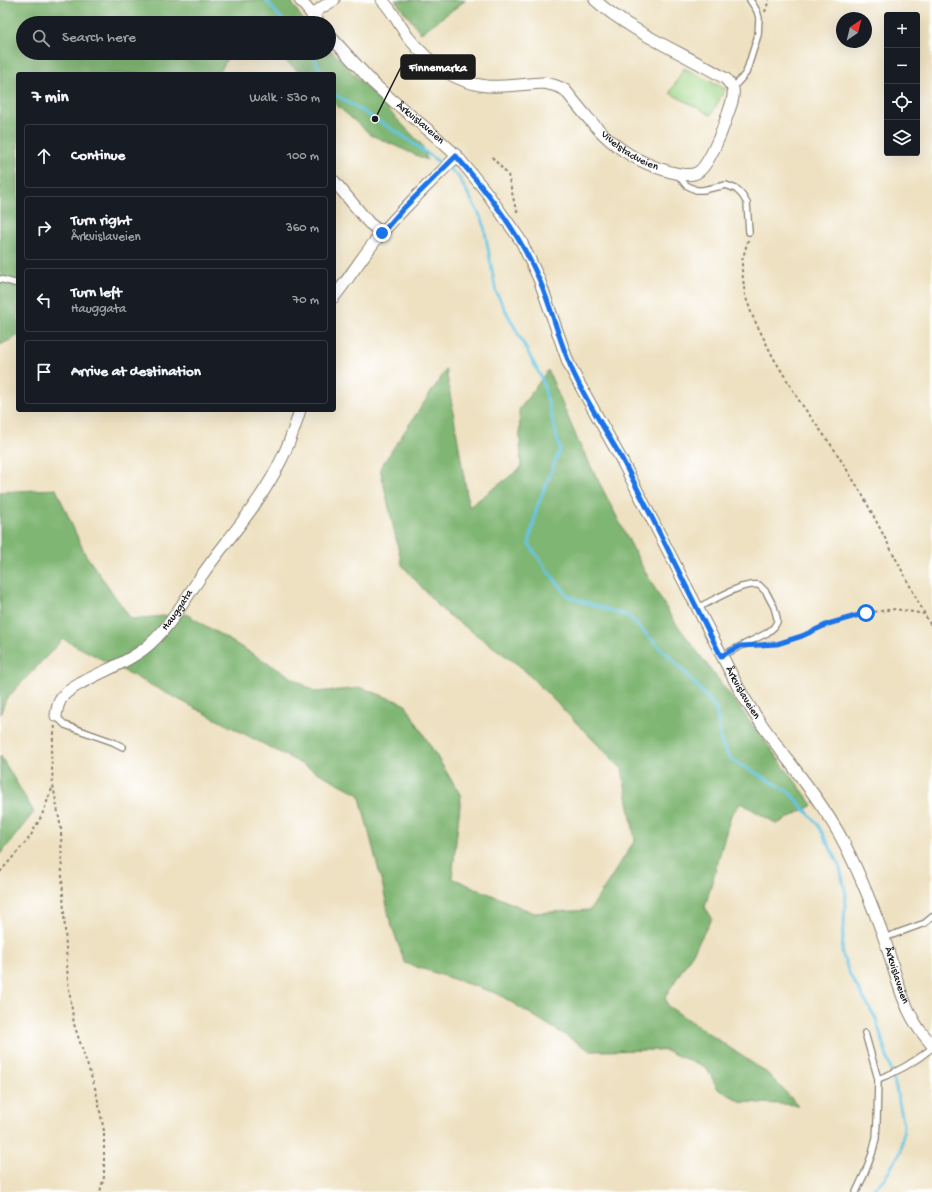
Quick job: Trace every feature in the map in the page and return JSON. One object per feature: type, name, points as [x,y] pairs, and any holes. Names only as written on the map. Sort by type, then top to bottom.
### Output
[{"type":"street","points":[[300,0],[313,16]]},
{"type":"street","points":[[317,16],[321,8],[334,0]]},
{"type":"street","name":"Vivelstadveien","points":[[382,0],[388,5],[407,35],[426,58],[442,69],[458,78],[481,85],[500,86],[543,83],[562,88],[611,142],[642,161],[678,174],[690,175],[697,173],[708,162],[723,127],[733,97],[733,88]]},
{"type":"street","points":[[595,0],[632,26],[726,79],[733,88]]},
{"type":"street","name":"Årkvislaveien","points":[[336,43],[373,83],[433,134],[450,162],[487,192],[521,241],[539,279],[568,362],[585,396],[621,459],[721,656],[752,711],[822,805],[835,826],[857,869],[884,938],[910,1012],[932,1047]]},
{"type":"street","points":[[336,294],[382,233],[402,210],[450,162]]},
{"type":"street","points":[[336,183],[369,223],[382,233]]},
{"type":"street","name":"Hauggata","points":[[56,716],[59,703],[71,689],[93,676],[132,657],[144,649],[162,632],[268,484],[284,454],[299,412]]},
{"type":"lane","points":[[733,88],[746,73],[758,35],[759,18],[757,11],[750,0]]},
{"type":"lane","points":[[678,174],[686,186],[696,190],[726,185],[736,189],[747,203],[749,232]]},
{"type":"lane","points":[[0,279],[16,283]]},
{"type":"lane","points":[[697,608],[725,594],[749,585],[759,585],[766,592],[777,618],[777,622],[774,627],[767,633],[721,656]]},
{"type":"lane","points":[[56,716],[65,725],[124,747]]},
{"type":"lane","points":[[884,938],[925,923],[932,916]]},
{"type":"lane","points":[[856,1192],[872,1154],[876,1138],[878,1078],[865,1033]]},
{"type":"lane","points":[[878,1078],[887,1076],[914,1062],[932,1047]]},
{"type":"path","points":[[492,157],[508,175],[516,210],[519,213]]},
{"type":"path","points":[[749,232],[742,261],[742,270],[745,295],[752,316],[773,357],[800,402],[834,449],[859,489],[932,628]]},
{"type":"path","points":[[758,646],[777,644],[802,636],[828,624],[866,613],[895,609],[924,614]]},
{"type":"path","points":[[56,716],[51,752],[53,785],[61,829],[62,893],[68,982],[74,1024],[96,1091],[104,1131],[104,1177],[100,1192]]},
{"type":"path","points":[[0,872],[30,837],[42,815],[53,785]]},
{"type":"green space","points":[[0,0],[290,0],[300,16],[16,16],[16,60],[226,60],[220,72],[16,72],[16,337],[0,345]]},
{"type":"green space","points":[[395,0],[466,0],[421,33]]},
{"type":"green space","points":[[336,55],[422,145],[427,160],[371,135],[336,105],[336,72],[299,72],[285,60],[336,60]]},
{"type":"green space","points":[[684,68],[725,89],[711,115],[670,93]]},
{"type":"green space","points":[[446,370],[469,507],[521,468],[519,410],[548,370],[578,441],[643,568],[672,618],[813,805],[777,824],[741,803],[731,815],[705,907],[712,918],[694,951],[665,997],[668,1006],[767,1073],[798,1105],[742,1102],[718,1089],[706,1067],[663,1050],[591,1051],[498,994],[405,963],[390,921],[383,887],[359,794],[63,639],[6,699],[0,715],[0,492],[56,489],[85,554],[131,619],[186,614],[316,692],[362,688],[405,704],[461,796],[452,878],[534,913],[590,910],[635,840],[622,769],[521,667],[442,610],[402,565],[380,468]]},
{"type":"green space","points":[[0,755],[34,812],[0,855]]},
{"type":"waterway","points":[[266,0],[279,16]]},
{"type":"waterway","points":[[315,60],[322,72]]},
{"type":"waterway","points":[[336,95],[400,134],[443,165]]},
{"type":"waterway","points":[[448,168],[458,176],[483,221],[496,292],[542,379],[560,449],[537,507],[529,544],[547,570],[569,597],[628,616],[682,669],[716,708],[721,742],[730,759],[788,791],[817,823],[839,864],[846,894],[842,953],[850,975],[876,1019],[896,1088],[904,1125],[901,1151],[884,1179],[870,1192]]},
{"type":"place","name":"Finnemarka","points":[[375,119]]},
{"type":"route","points":[[382,233],[402,210],[456,156],[487,192],[521,241],[546,297],[568,362],[585,396],[621,459],[721,656],[740,646],[777,644],[802,636],[828,624],[866,613]]}]
